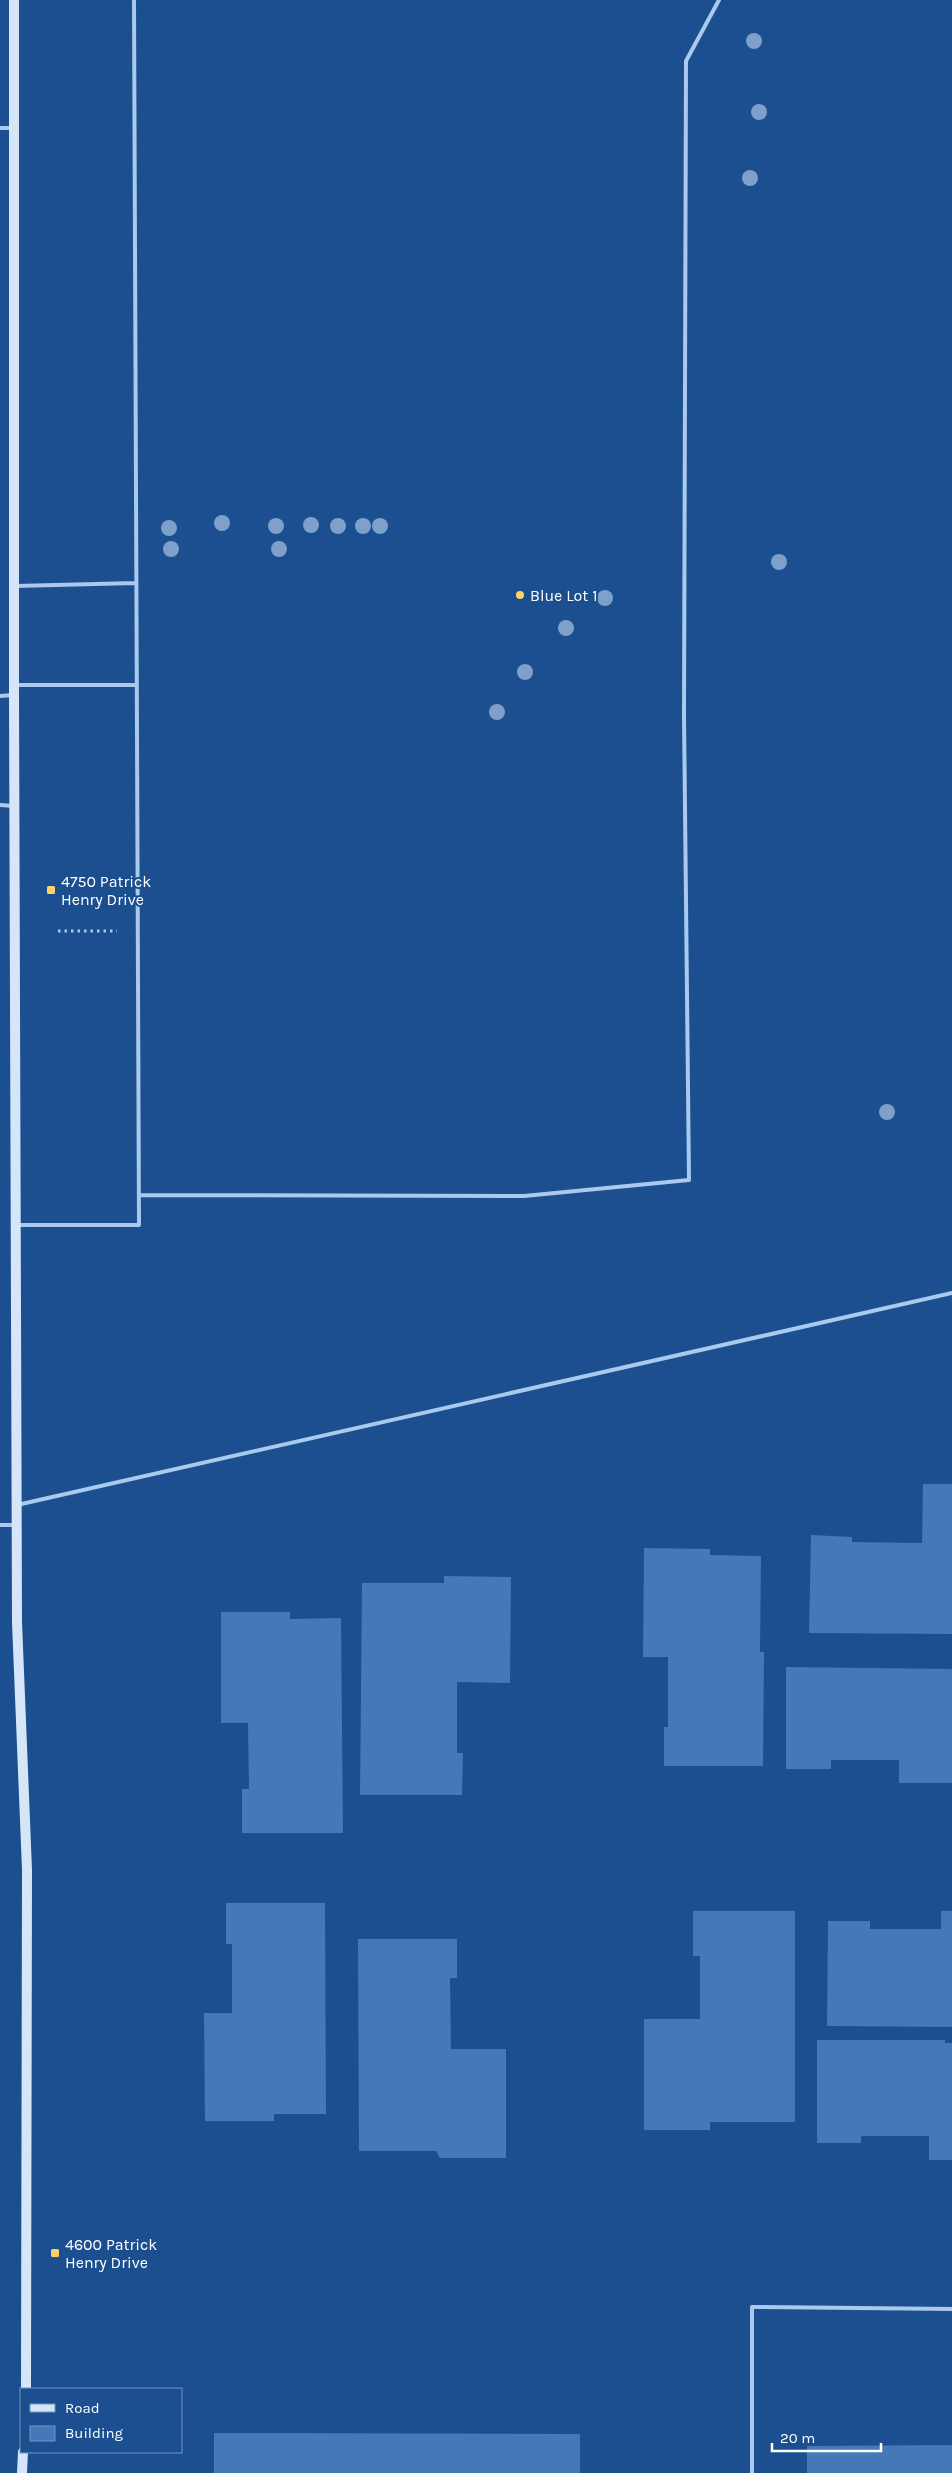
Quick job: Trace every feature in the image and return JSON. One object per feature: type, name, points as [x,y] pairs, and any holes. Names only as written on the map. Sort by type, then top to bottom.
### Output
[{"type":"street","points":[[14,0],[17,1622],[27,1870],[26,2388]]},
{"type":"street","points":[[22,2473],[23,2453]]},
{"type":"lane","points":[[17,1225],[139,1225],[134,0]]},
{"type":"lane","points":[[139,1195],[524,1196],[689,1180],[684,715],[686,61],[719,0]]},
{"type":"lane","points":[[0,128],[14,128]]},
{"type":"lane","points":[[14,586],[136,584]]},
{"type":"lane","points":[[0,696],[14,690],[137,685]]},
{"type":"lane","points":[[0,805],[14,806]]},
{"type":"lane","points":[[17,1505],[952,1293]]},
{"type":"lane","points":[[0,1525],[17,1525]]},
{"type":"lane","points":[[752,2473],[752,2307],[952,2308]]},
{"type":"path","points":[[58,931],[138,932]]},
{"type":"building","points":[[923,1484],[952,1484],[952,1634],[809,1633],[811,1535],[852,1537],[852,1542],[922,1543]]},
{"type":"building","points":[[644,1548],[710,1549],[710,1555],[761,1556],[760,1652],[764,1652],[763,1766],[664,1766],[664,1727],[668,1727],[668,1657],[643,1657]]},
{"type":"building","points":[[444,1576],[511,1577],[510,1683],[457,1682],[457,1753],[463,1753],[462,1795],[360,1795],[362,1583],[444,1583]]},
{"type":"building","points":[[221,1612],[290,1612],[290,1619],[341,1618],[343,1833],[242,1833],[242,1789],[249,1789],[248,1723],[221,1723]]},
{"type":"building","points":[[786,1667],[952,1669],[952,1783],[899,1783],[899,1760],[831,1760],[831,1769],[786,1769]]},
{"type":"building","points":[[226,1903],[325,1903],[326,2114],[274,2114],[274,2121],[205,2121],[204,2013],[232,2013],[232,1944],[226,1944]]},
{"type":"building","points":[[693,1911],[795,1911],[795,2122],[710,2122],[710,2130],[644,2130],[644,2019],[700,2019],[700,1956],[693,1956]]},
{"type":"building","points":[[941,1911],[952,1911],[952,2027],[827,2026],[828,1921],[870,1921],[870,1929],[941,1929]]},
{"type":"building","points":[[358,1939],[457,1939],[457,1978],[450,1978],[451,2049],[506,2049],[506,2158],[440,2158],[436,2151],[359,2151]]},
{"type":"building","points":[[817,2040],[945,2040],[945,2043],[952,2043],[952,2160],[929,2160],[929,2136],[861,2136],[861,2143],[817,2143]]},
{"type":"building","points":[[214,2433],[580,2434],[580,2473],[214,2473]]},
{"type":"building","points":[[952,2445],[952,2473],[807,2473],[807,2446]]},
{"type":"place","name":"Blue Lot 1","points":[[520,595]]},
{"type":"place","name":"4750 Patrick Henry Drive","points":[[51,890]]},
{"type":"place","name":"4600 Patrick Henry Drive","points":[[55,2253]]}]
